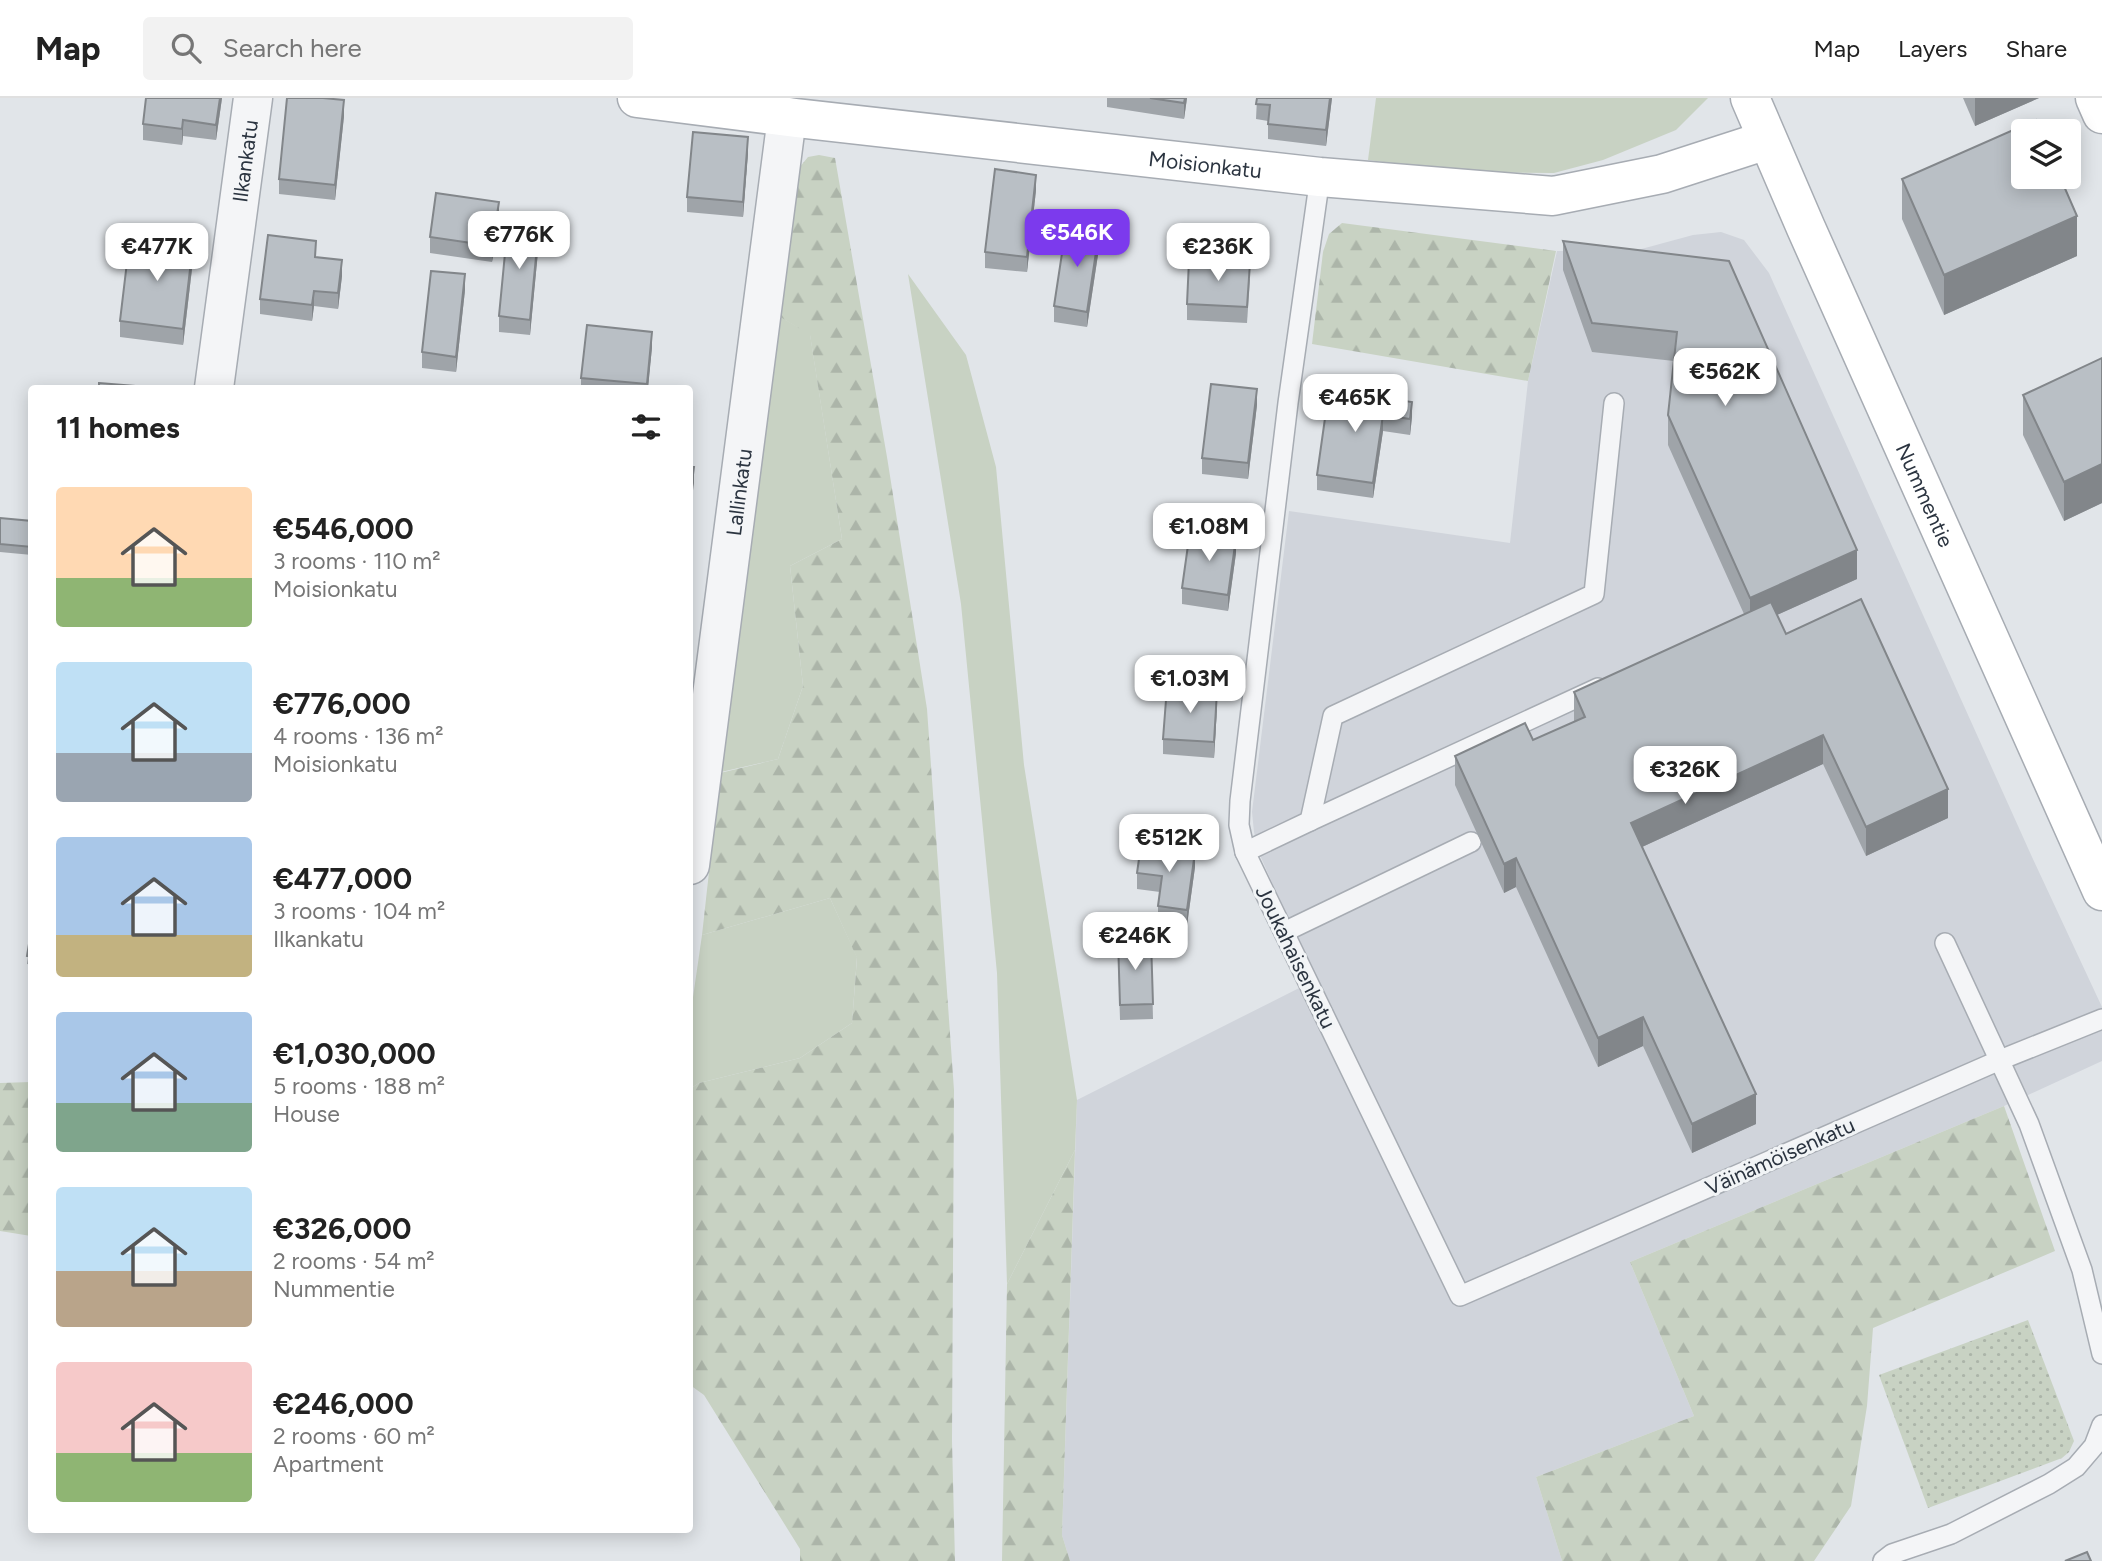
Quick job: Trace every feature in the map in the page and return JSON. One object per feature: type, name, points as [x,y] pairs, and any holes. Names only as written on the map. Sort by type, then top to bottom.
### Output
[{"type":"street","name":"Ilkankatu","points":[[215,385],[253,98]]},
{"type":"street","name":"Moisionkatu","points":[[638,98],[1320,177],[1553,196],[1662,174],[1767,140]]},
{"type":"street","name":"Nummentie","points":[[1750,98],[2102,891]]},
{"type":"street","points":[[2095,98],[2102,114]]},
{"type":"street","name":"Lallinkatu","points":[[693,842],[787,117]]},
{"type":"lane","name":"Joukahaisenkatu","points":[[1320,177],[1288,403],[1239,825],[1245,852],[1460,1296]]},
{"type":"lane","points":[[1310,821],[1333,716],[1594,594],[1614,403]]},
{"type":"lane","points":[[1245,852],[1611,682]]},
{"type":"lane","points":[[1283,932],[1471,842]]},
{"type":"lane","points":[[1945,943],[2029,1124],[2082,1270],[2102,1354]]},
{"type":"lane","name":"Väinämöisenkatu","points":[[1460,1296],[2000,1060],[2102,1019]]},
{"type":"lane","points":[[1883,1561],[1892,1554],[1951,1534],[2049,1484],[2076,1467],[2094,1446],[2102,1426]]},
{"type":"shaded area","points":[[1721,232],[1744,240],[1769,273],[2102,1007],[2102,1061],[2004,1106],[1630,1262],[1694,1416],[1536,1477],[1562,1561],[1070,1561],[1062,1535],[1077,1100],[1315,980],[1259,853],[1252,812],[1289,511],[1510,543],[1528,381],[1557,251],[1634,251],[1693,235]]},
{"type":"green space","points":[[1376,98],[1708,98],[1676,130],[1603,160],[1554,173],[1463,172],[1368,160]]},
{"type":"green space","points":[[819,155],[835,158],[927,709],[954,1090],[952,1441],[955,1561],[800,1561],[800,1549],[704,1395],[693,1387],[693,1087],[699,1083],[800,1058],[852,1023],[857,958],[830,898],[702,935],[720,773],[778,759],[803,686],[790,566],[842,539],[810,335],[777,315],[794,174],[808,157]]},
{"type":"green space","points":[[1342,223],[1556,251],[1528,381],[1312,344],[1323,252],[1329,234]]},
{"type":"green space","points":[[908,274],[966,355],[996,467],[1024,765],[1077,1100],[1075,1150],[1007,1284],[997,973],[961,604]]},
{"type":"green space","points":[[777,315],[810,334],[842,539],[790,566],[803,686],[778,759],[721,772]]},
{"type":"green space","points":[[830,898],[857,957],[852,1023],[800,1058],[699,1083],[693,1087],[693,997],[702,935]]},
{"type":"green space","points":[[28,1082],[28,1236],[0,1231],[0,1083]]},
{"type":"green space","points":[[2004,1106],[2055,1251],[1873,1328],[1867,1406],[1851,1506],[1814,1561],[1562,1561],[1536,1477],[1694,1416],[1630,1262]]},
{"type":"green space","points":[[1075,1150],[1062,1535],[1070,1561],[1002,1561],[1007,1284]]},
{"type":"green space","points":[[2028,1320],[2074,1441],[2069,1452],[2062,1458],[1928,1508],[1879,1375]]},
{"type":"building","points":[[146,98],[220,98],[216,125],[183,120],[182,129],[143,124]]},
{"type":"building","points":[[287,98],[344,100],[335,185],[279,179]]},
{"type":"building","points":[[1150,98],[1185,98],[1184,103]]},
{"type":"building","points":[[1257,98],[1330,98],[1326,130],[1268,124],[1270,105],[1256,104]]},
{"type":"building","points":[[2011,131],[2011,189],[2065,189],[2077,216],[1944,275],[1902,179]]},
{"type":"building","points":[[693,132],[748,137],[743,202],[687,197]]},
{"type":"building","points":[[995,169],[1036,175],[1027,257],[985,252]]},
{"type":"building","points":[[436,193],[499,202],[492,246],[430,237]]},
{"type":"building","points":[[508,222],[539,225],[530,320],[499,316]]},
{"type":"building","points":[[1066,227],[1099,232],[1087,312],[1054,306]]},
{"type":"building","points":[[268,235],[316,241],[315,257],[342,260],[338,293],[314,291],[312,305],[260,299]]},
{"type":"building","points":[[130,237],[193,244],[183,329],[120,321]]},
{"type":"building","points":[[1563,241],[1729,261],[1857,550],[1750,598],[1668,415],[1677,332],[1592,323]]},
{"type":"building","points":[[1189,260],[1250,263],[1247,307],[1187,304]]},
{"type":"building","points":[[431,271],[465,274],[456,357],[422,352]]},
{"type":"building","points":[[587,325],[652,332],[647,384],[581,378]]},
{"type":"building","points":[[2102,358],[2102,464],[2064,482],[2023,395]]},
{"type":"building","points":[[1211,384],[1257,389],[1248,463],[1202,458]]},
{"type":"building","points":[[1329,390],[1412,402],[1410,419],[1383,415],[1373,483],[1317,475]]},
{"type":"building","points":[[0,518],[28,521],[28,547],[0,544]]},
{"type":"building","points":[[1190,531],[1236,538],[1228,595],[1182,588]]},
{"type":"building","points":[[1861,599],[1948,789],[1866,827],[1823,735],[1631,823],[1756,1094],[1692,1124],[1643,1017],[1598,1038],[1516,858],[1504,864],[1455,756],[1525,723],[1533,740],[1585,717],[1574,692],[1771,602],[1786,634]]},
{"type":"building","points":[[1167,687],[1217,691],[1214,742],[1163,739]]},
{"type":"building","points":[[1141,845],[1195,852],[1187,910],[1158,906],[1162,876],[1137,873]]},
{"type":"building","points":[[1118,939],[1151,939],[1153,1004],[1120,1005]]},
{"type":"building","points":[[2087,1552],[2091,1561],[2065,1561]]}]
